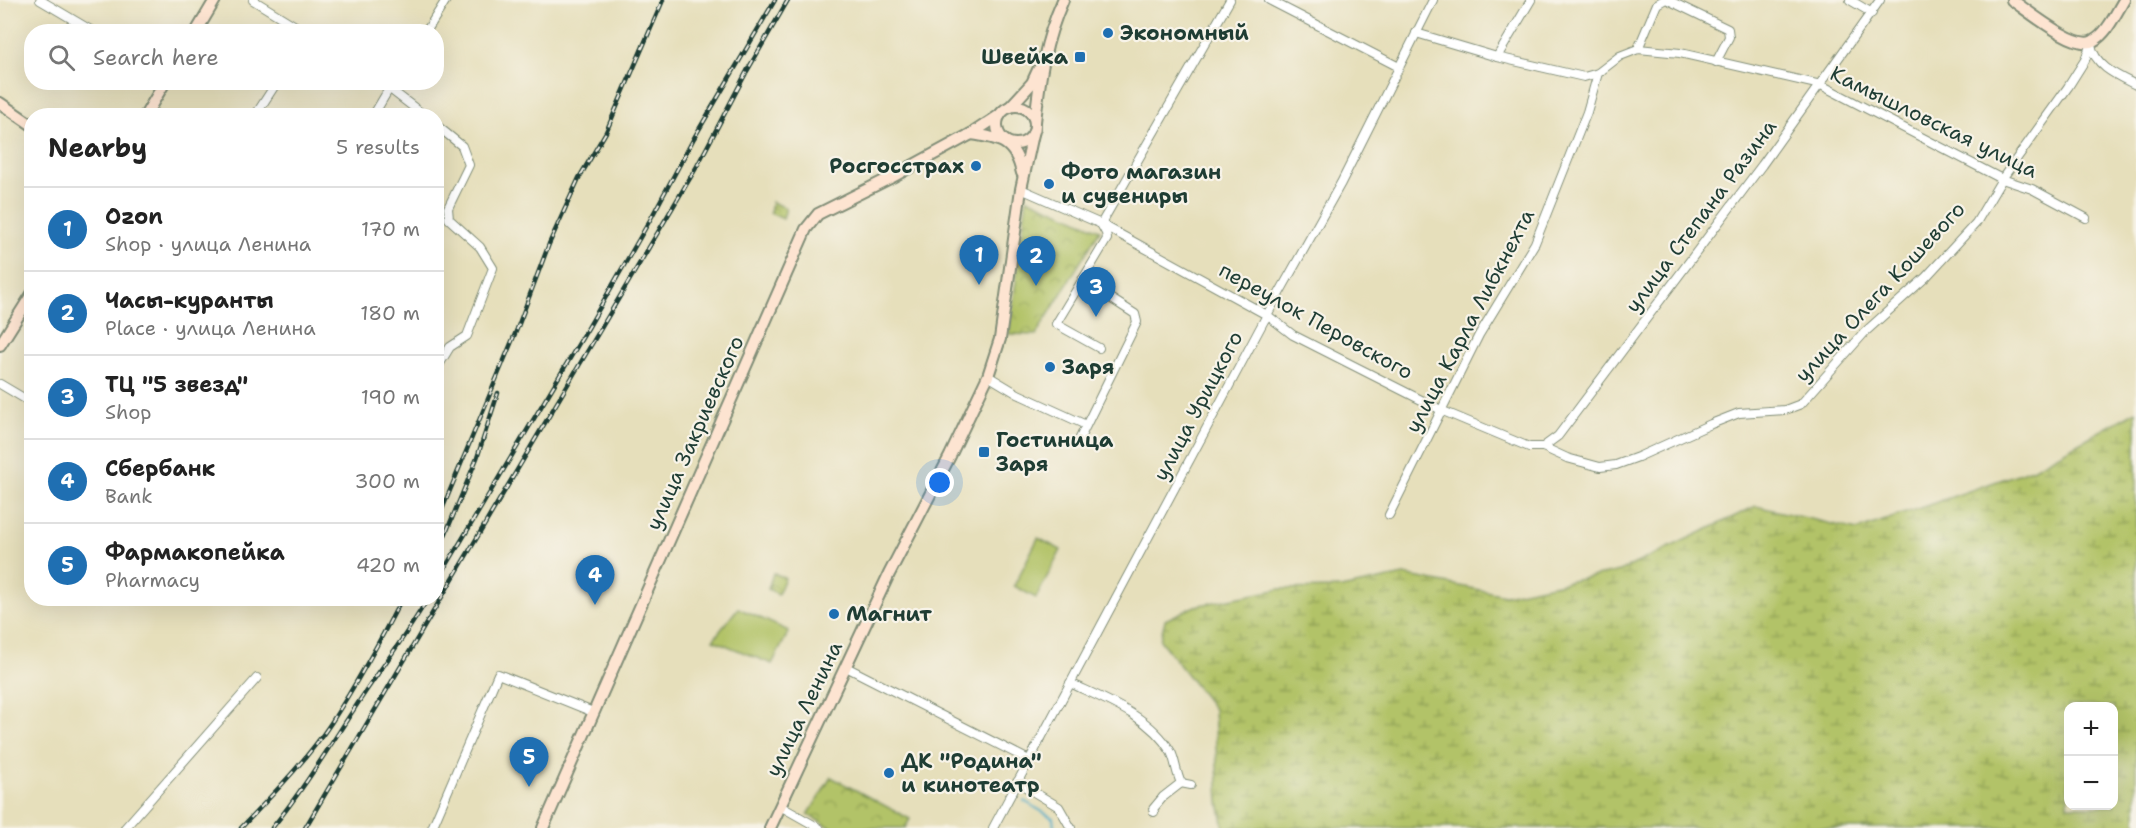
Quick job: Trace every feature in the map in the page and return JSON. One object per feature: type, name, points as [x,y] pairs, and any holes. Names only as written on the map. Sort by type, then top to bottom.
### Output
[{"type":"main road","points":[[201,24],[215,0]]},
{"type":"main road","name":"улица Ленина","points":[[770,828],[905,541],[950,456],[988,376],[1000,339],[1021,189],[1035,122],[1041,64],[1063,0]]},
{"type":"main road","points":[[2012,0],[2067,37],[2078,42],[2091,43]]},
{"type":"main road","name":"улица Олега Кошевого","points":[[2091,43],[2105,29],[2124,0]]},
{"type":"main road","points":[[1021,189],[1023,175],[1020,164],[998,132],[997,126],[1000,115],[1032,83],[1041,64]]},
{"type":"main road","points":[[150,108],[160,90]]},
{"type":"main road","points":[[0,103],[24,119]]},
{"type":"main road","points":[[1010,107],[1017,106],[1029,111],[1035,122]]},
{"type":"main road","name":"улица Закриевского","points":[[543,828],[806,230],[818,214],[971,134],[1000,115]]},
{"type":"main road","points":[[971,134],[1018,144],[1024,143],[1033,134]]},
{"type":"main road","points":[[0,345],[24,307]]},
{"type":"street","points":[[40,0],[80,24]]},
{"type":"street","points":[[253,0],[292,24]]},
{"type":"street","points":[[431,24],[446,0]]},
{"type":"street","points":[[1099,348],[1056,324],[1107,239],[1101,224],[1230,0]]},
{"type":"street","points":[[1269,0],[1399,67]]},
{"type":"street","name":"улица Урицкого","points":[[993,828],[1267,315],[1341,183],[1433,0]]},
{"type":"street","points":[[1497,57],[1531,0]]},
{"type":"street","points":[[1416,33],[1497,57],[1584,77],[1598,73],[1620,56],[1638,49],[1657,4],[1666,0],[1728,29],[1729,37],[1716,62]]},
{"type":"street","points":[[1850,0],[1872,13]]},
{"type":"street","name":"улица Степана Разина","points":[[1544,447],[1558,436],[1821,85],[1880,0]]},
{"type":"street","points":[[2091,43],[2096,59],[2116,75],[2136,85]]},
{"type":"street","name":"улица Олега Кошевого","points":[[1600,467],[1616,465],[1638,457],[1739,413],[1785,410],[1801,404],[1865,332],[1926,277],[1976,223],[2002,179],[2068,87],[2085,60],[2091,43]]},
{"type":"street","name":"Камышловская улица","points":[[1638,49],[1680,53],[1821,85],[2002,179],[2031,189],[2086,218]]},
{"type":"street","name":"улица Карла Либкнехта","points":[[1389,516],[1479,335],[1535,243],[1587,112],[1598,73]]},
{"type":"street","points":[[260,108],[272,90]]},
{"type":"street","points":[[378,108],[388,90]]},
{"type":"street","points":[[396,90],[416,108]]},
{"type":"street","points":[[444,131],[462,146],[469,165],[448,208],[449,219],[480,247],[493,268],[467,336],[450,347],[444,357]]},
{"type":"street","name":"переулок Перовского","points":[[1021,189],[1101,224],[1267,315],[1293,335],[1443,411],[1529,447],[1544,447],[1567,458],[1600,467]]},
{"type":"street","points":[[1078,440],[1137,322],[1135,314],[1082,280]]},
{"type":"street","points":[[988,376],[1018,394],[1086,425]]},
{"type":"street","points":[[0,384],[24,398]]},
{"type":"street","points":[[846,667],[1029,760]]},
{"type":"street","points":[[432,828],[498,674],[593,712]]},
{"type":"street","points":[[125,828],[257,678]]},
{"type":"street","points":[[1070,683],[1145,722],[1173,755],[1181,783]]},
{"type":"street","points":[[1017,782],[1059,807],[1071,828]]},
{"type":"street","points":[[1154,812],[1156,803],[1181,783],[1191,785]]},
{"type":"street","points":[[780,806],[819,828]]},
{"type":"green space","points":[[1027,198],[1100,230],[1036,335],[1009,334]]},
{"type":"green space","points":[[772,202],[786,208],[783,219],[770,213]]},
{"type":"green space","points":[[2136,411],[2136,828],[1224,828],[1219,802],[1214,709],[1160,640],[1165,620],[1195,606],[1280,589],[1341,588],[1404,575],[1505,595],[1620,571],[1756,506],[1857,530],[2032,469]]},
{"type":"green space","points":[[1038,538],[1061,550],[1036,598],[1014,586]]},
{"type":"green space","points":[[773,573],[785,578],[778,594],[768,589]]},
{"type":"green space","points":[[738,608],[789,631],[772,664],[713,640]]},
{"type":"green space","points":[[831,777],[910,819],[905,828],[832,828],[808,815]]},
{"type":"waterway","points":[[1024,801],[1053,818],[1054,828]]},
{"type":"railway","points":[[444,505],[517,329],[549,244],[579,178],[606,132],[663,0]]},
{"type":"railway","points":[[444,570],[588,328],[694,138],[775,0]]},
{"type":"railway","points":[[444,593],[696,168],[747,71],[788,0]]},
{"type":"railway","points":[[444,538],[477,458],[498,393]]},
{"type":"railway","points":[[241,828],[321,737],[341,708],[398,606]]},
{"type":"railway","points":[[272,828],[309,778],[423,606]]},
{"type":"railway","points":[[305,828],[437,606]]},
{"type":"place","name":"Экономный","points":[[1108,33]]},
{"type":"place","name":"Швейка","points":[[1080,57]]},
{"type":"place","name":"Росгосстрах","points":[[976,166]]},
{"type":"place","name":"Фото магазин и сувениры","points":[[1049,184]]},
{"type":"place","name":"Ozon","points":[[979,285]]},
{"type":"place","name":"Часы-куранты","points":[[1036,286]]},
{"type":"place","name":"ТЦ \"5 звезд\"","points":[[1096,317]]},
{"type":"place","name":"Заря","points":[[1050,367]]},
{"type":"place","name":"Гостиница Заря","points":[[984,452]]},
{"type":"place","name":"Сбербанк","points":[[595,605]]},
{"type":"place","name":"Магнит","points":[[834,614]]},
{"type":"place","name":"ДК \"Родина\" и кинотеатр","points":[[889,773]]},
{"type":"place","name":"Фармакопейка","points":[[529,787]]}]
